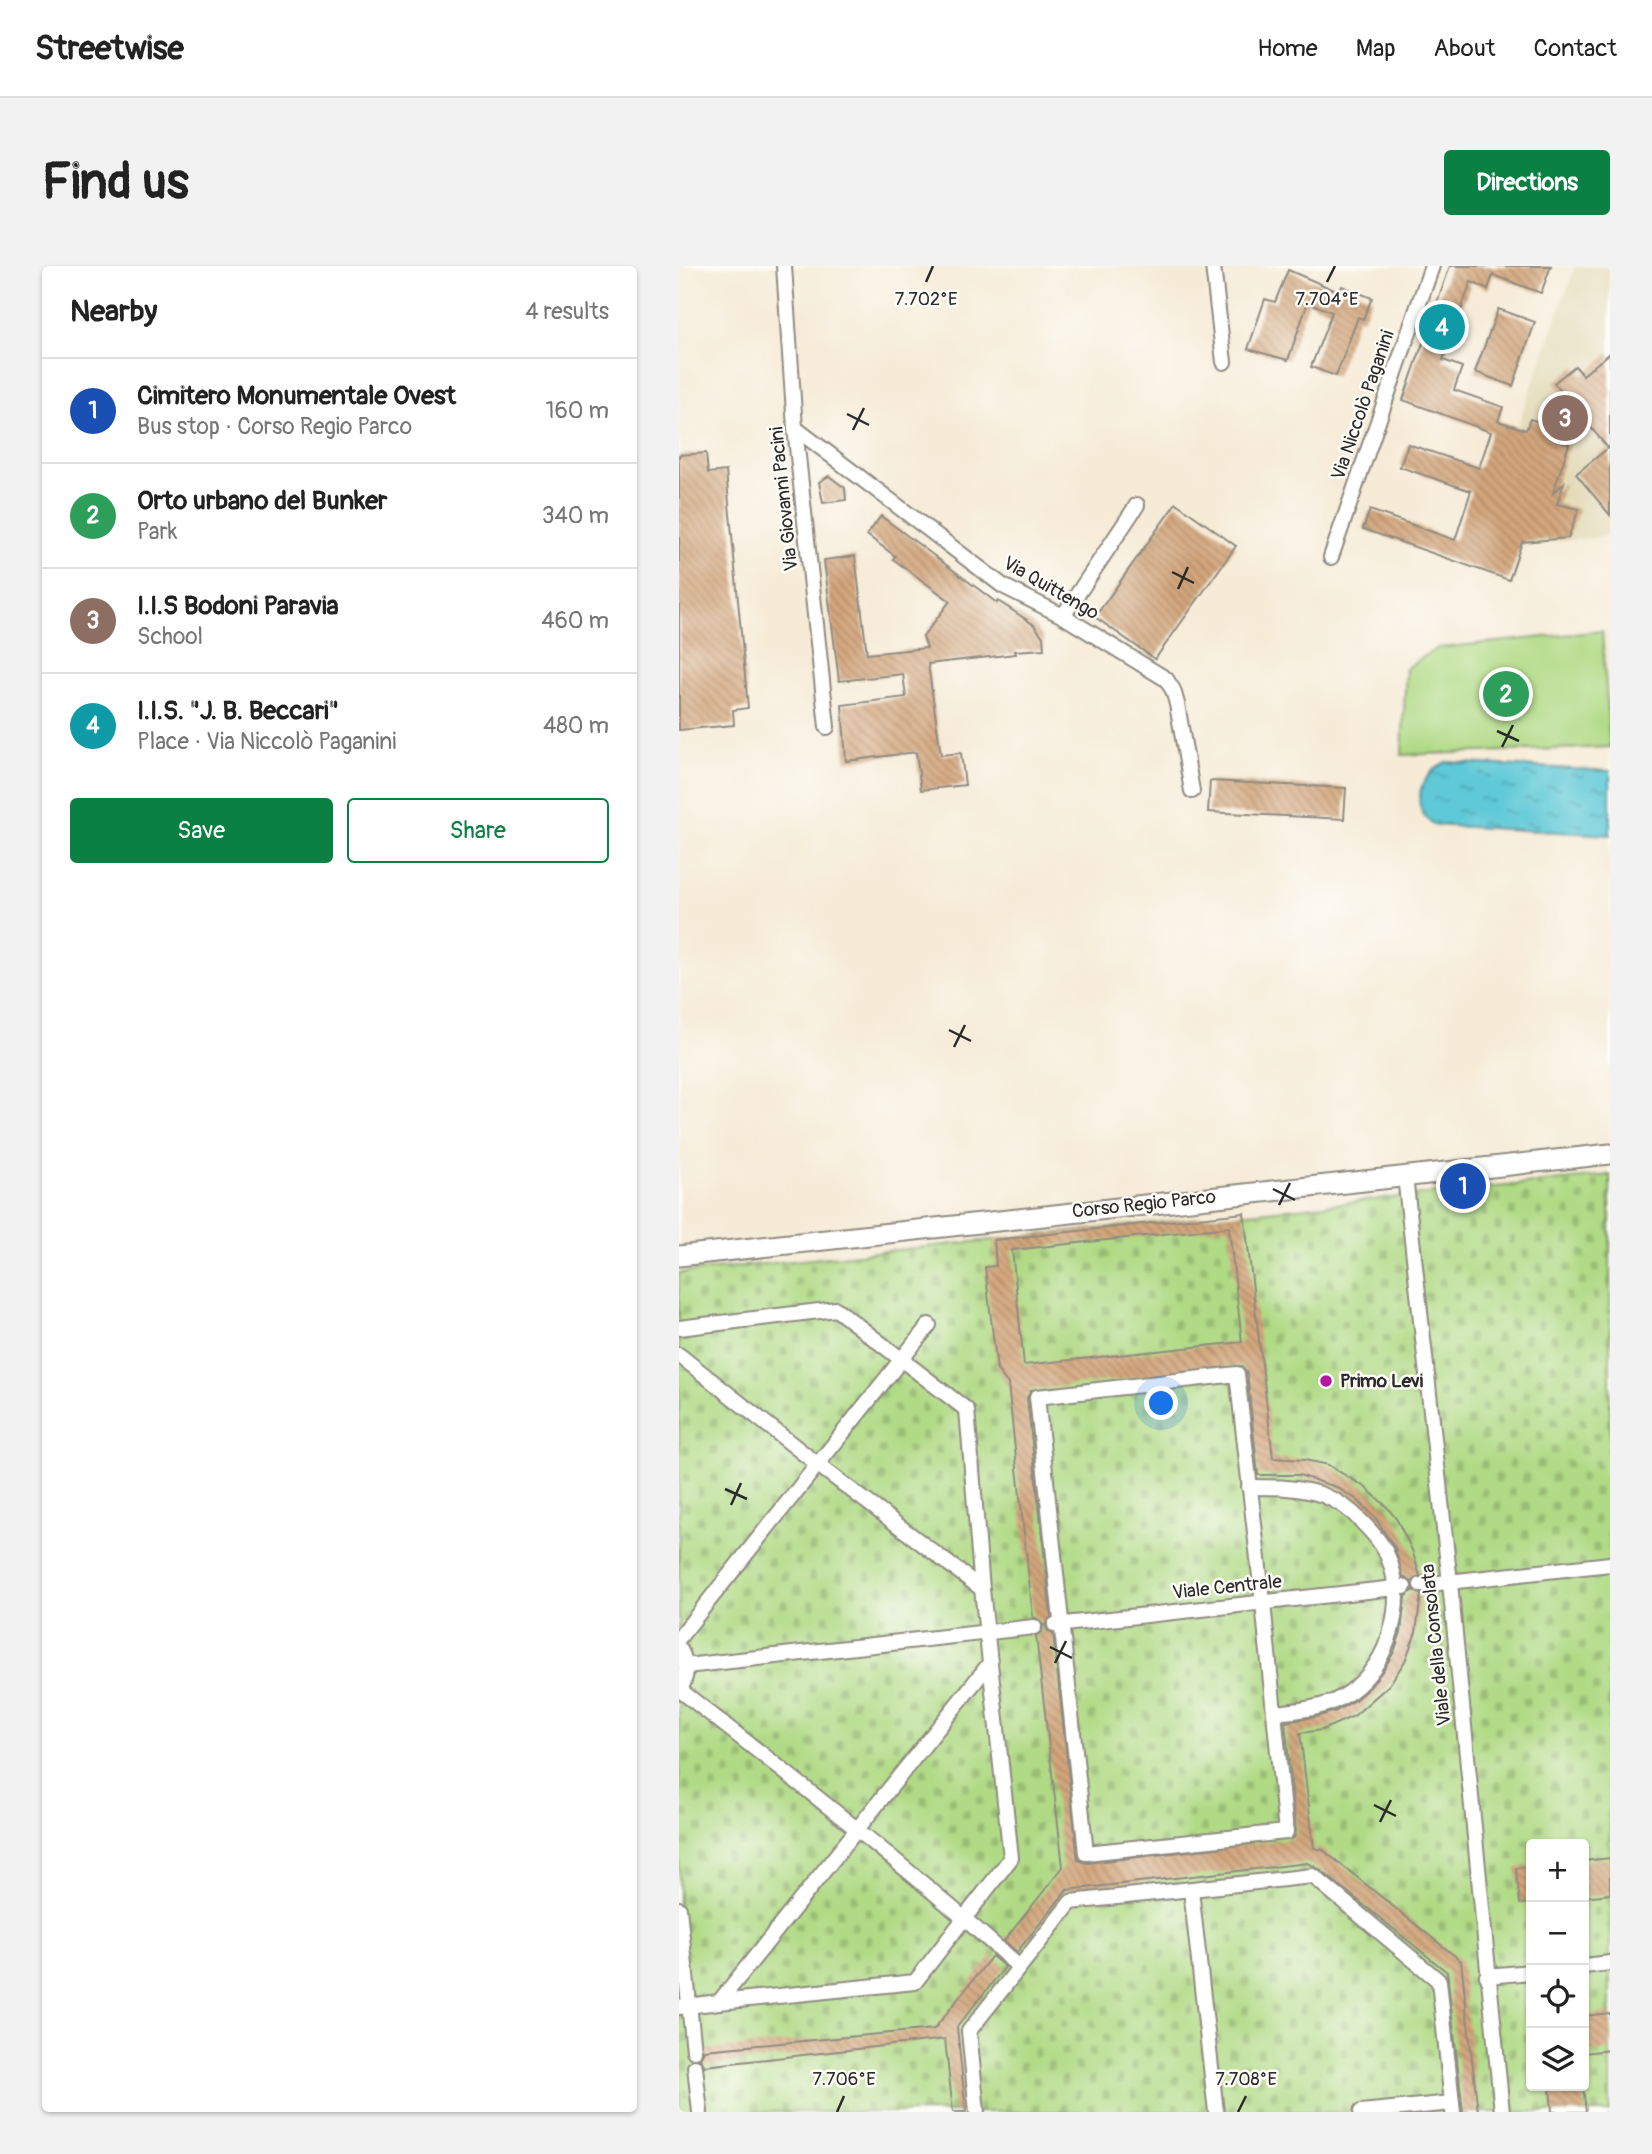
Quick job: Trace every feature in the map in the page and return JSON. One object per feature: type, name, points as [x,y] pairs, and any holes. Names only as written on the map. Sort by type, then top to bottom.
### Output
[{"type":"street","name":"Via Giovanni Pacini","points":[[784,266],[795,428],[827,727]]},
{"type":"street","points":[[1213,266],[1224,362]]},
{"type":"street","name":"Via Niccolò Paganini","points":[[1331,557],[1432,266]]},
{"type":"street","name":"Via Quittengo","points":[[795,428],[1003,586],[1063,616],[1166,679],[1177,704],[1192,791]]},
{"type":"street","points":[[1063,616],[1137,505]]},
{"type":"street","name":"Corso Regio Parco","points":[[679,1256],[1610,1154]]},
{"type":"street","name":"Viale della Consolata","points":[[1405,1176],[1450,1583],[1502,2112]]},
{"type":"street","points":[[679,1328],[836,1309],[967,1410],[982,1589],[1011,1858],[915,1982],[684,2007]]},
{"type":"street","points":[[679,1637],[929,1325]]},
{"type":"street","points":[[679,1355],[982,1589]]},
{"type":"street","points":[[1237,1374],[1263,1603],[1286,1832],[1086,1853],[1058,1625],[1037,1397],[1237,1374]]},
{"type":"street","points":[[1249,1488],[1290,1487],[1325,1496],[1352,1511],[1372,1532],[1388,1556],[1400,1587],[1388,1643],[1373,1668],[1350,1692],[1316,1709],[1274,1713]]},
{"type":"street","points":[[1421,1585],[1610,1564]]},
{"type":"street","name":"Viale Centrale","points":[[1058,1625],[1400,1587]]},
{"type":"street","points":[[686,1666],[1034,1627]]},
{"type":"street","points":[[679,1648],[686,1666],[686,1677],[679,1691],[857,1828],[964,1917],[1019,1967]]},
{"type":"street","points":[[719,2003],[990,1663]]},
{"type":"street","points":[[977,2112],[968,2031],[1071,1902],[1313,1876],[1439,1981],[1452,2108],[1361,2112]]},
{"type":"street","points":[[1191,1890],[1216,2112]]},
{"type":"street","points":[[679,1909],[684,2007],[694,2051]]},
{"type":"street","points":[[1589,1965],[1610,1963]]},
{"type":"street","points":[[1487,1976],[1526,1972]]},
{"type":"street","points":[[695,2067],[700,2112]]},
{"type":"shaded area","points":[[1575,266],[1610,266],[1610,536],[1496,548],[1461,522],[1485,451],[1507,457]]},
{"type":"green space","points":[[1602,631],[1610,747],[1402,755],[1406,668],[1438,648]]},
{"type":"green space","points":[[1610,1175],[1610,2112],[679,2112],[679,1273]]},
{"type":"water","points":[[1446,762],[1610,771],[1610,835],[1434,825],[1421,809],[1419,800],[1424,782],[1437,767]]},
{"type":"building","points":[[1450,266],[1551,266],[1541,293],[1493,275],[1488,289],[1471,282],[1443,360],[1462,367],[1454,390],[1503,407],[1498,421],[1526,430],[1530,419],[1552,426],[1548,437],[1569,444],[1553,493],[1564,483],[1557,504],[1579,509],[1568,538],[1522,542],[1509,580],[1363,529],[1370,510],[1455,540],[1471,491],[1400,467],[1408,444],[1479,468],[1491,432],[1403,400]]},
{"type":"building","points":[[1288,270],[1339,292],[1342,286],[1372,298],[1363,319],[1358,317],[1336,376],[1311,367],[1332,312],[1308,302],[1288,360],[1248,349],[1265,299],[1275,302]]},
{"type":"building","points":[[1498,309],[1535,322],[1513,386],[1475,372]]},
{"type":"building","points":[[1610,353],[1610,515],[1576,474],[1608,448],[1554,383],[1575,366],[1583,375]]},
{"type":"building","points":[[706,453],[708,473],[726,471],[748,708],[733,710],[734,725],[679,730],[679,455]]},
{"type":"building","points":[[829,476],[845,488],[846,500],[823,503],[819,482]]},
{"type":"building","points":[[1176,503],[1236,546],[1155,659],[1095,617]]},
{"type":"building","points":[[881,516],[997,603],[998,601],[1034,625],[1043,637],[1044,649],[928,664],[941,755],[961,753],[965,785],[921,790],[916,752],[846,761],[842,705],[906,697],[903,674],[839,681],[824,560],[855,556],[867,654],[927,648],[923,637],[950,601],[893,559],[895,556],[867,535]]},
{"type":"building","points":[[1210,781],[1346,788],[1344,819],[1208,812]]},
{"type":"building","points":[[1244,1213],[1273,1458],[1328,1465],[1365,1487],[1397,1520],[1412,1550],[1420,1576],[1412,1582],[1403,1577],[1395,1548],[1374,1516],[1356,1499],[1336,1487],[1299,1475],[1258,1475],[1247,1373],[1241,1366],[1031,1390],[1027,1398],[1051,1617],[1045,1625],[1053,1634],[1078,1860],[1087,1863],[1295,1837],[1285,1722],[1336,1711],[1370,1687],[1394,1652],[1401,1632],[1405,1597],[1413,1590],[1421,1594],[1416,1632],[1405,1661],[1389,1685],[1354,1716],[1322,1730],[1300,1733],[1314,1848],[1323,1850],[1461,1961],[1478,2112],[1463,2112],[1447,1972],[1308,1863],[1067,1890],[1017,1952],[1004,1941],[1063,1867],[1036,1636],[1042,1631],[1043,1625],[1033,1617],[1008,1384],[997,1370],[985,1267],[996,1266],[994,1240]],"holes":[[[1229,1227],[1242,1342],[1024,1365],[1012,1250]]]},
{"type":"building","points":[[1610,1858],[1610,1894],[1589,1896],[1589,1860]]},
{"type":"building","points":[[1526,1867],[1526,1903],[1520,1904],[1516,1868]]},
{"type":"building","points":[[992,1956],[1005,1967],[957,2027],[966,2112],[953,2112],[945,2039],[705,2066],[700,2059],[704,2050],[934,2029]]},
{"type":"building","points":[[1610,2013],[1610,2050],[1589,2052],[1589,2015]]},
{"type":"building","points":[[1550,2091],[1584,2091],[1586,2112],[1552,2112]]},
{"type":"place","name":"I.I.S. \"J. B. Beccari\"","points":[[1442,327]]},
{"type":"place","name":"I.I.S Bodoni Paravia","points":[[1565,418]]},
{"type":"place","name":"Orto urbano del Bunker","points":[[1506,694]]},
{"type":"place","name":"Cimitero Monumentale Ovest","points":[[1463,1186]]},
{"type":"place","name":"Primo Levi","points":[[1326,1381]]}]
